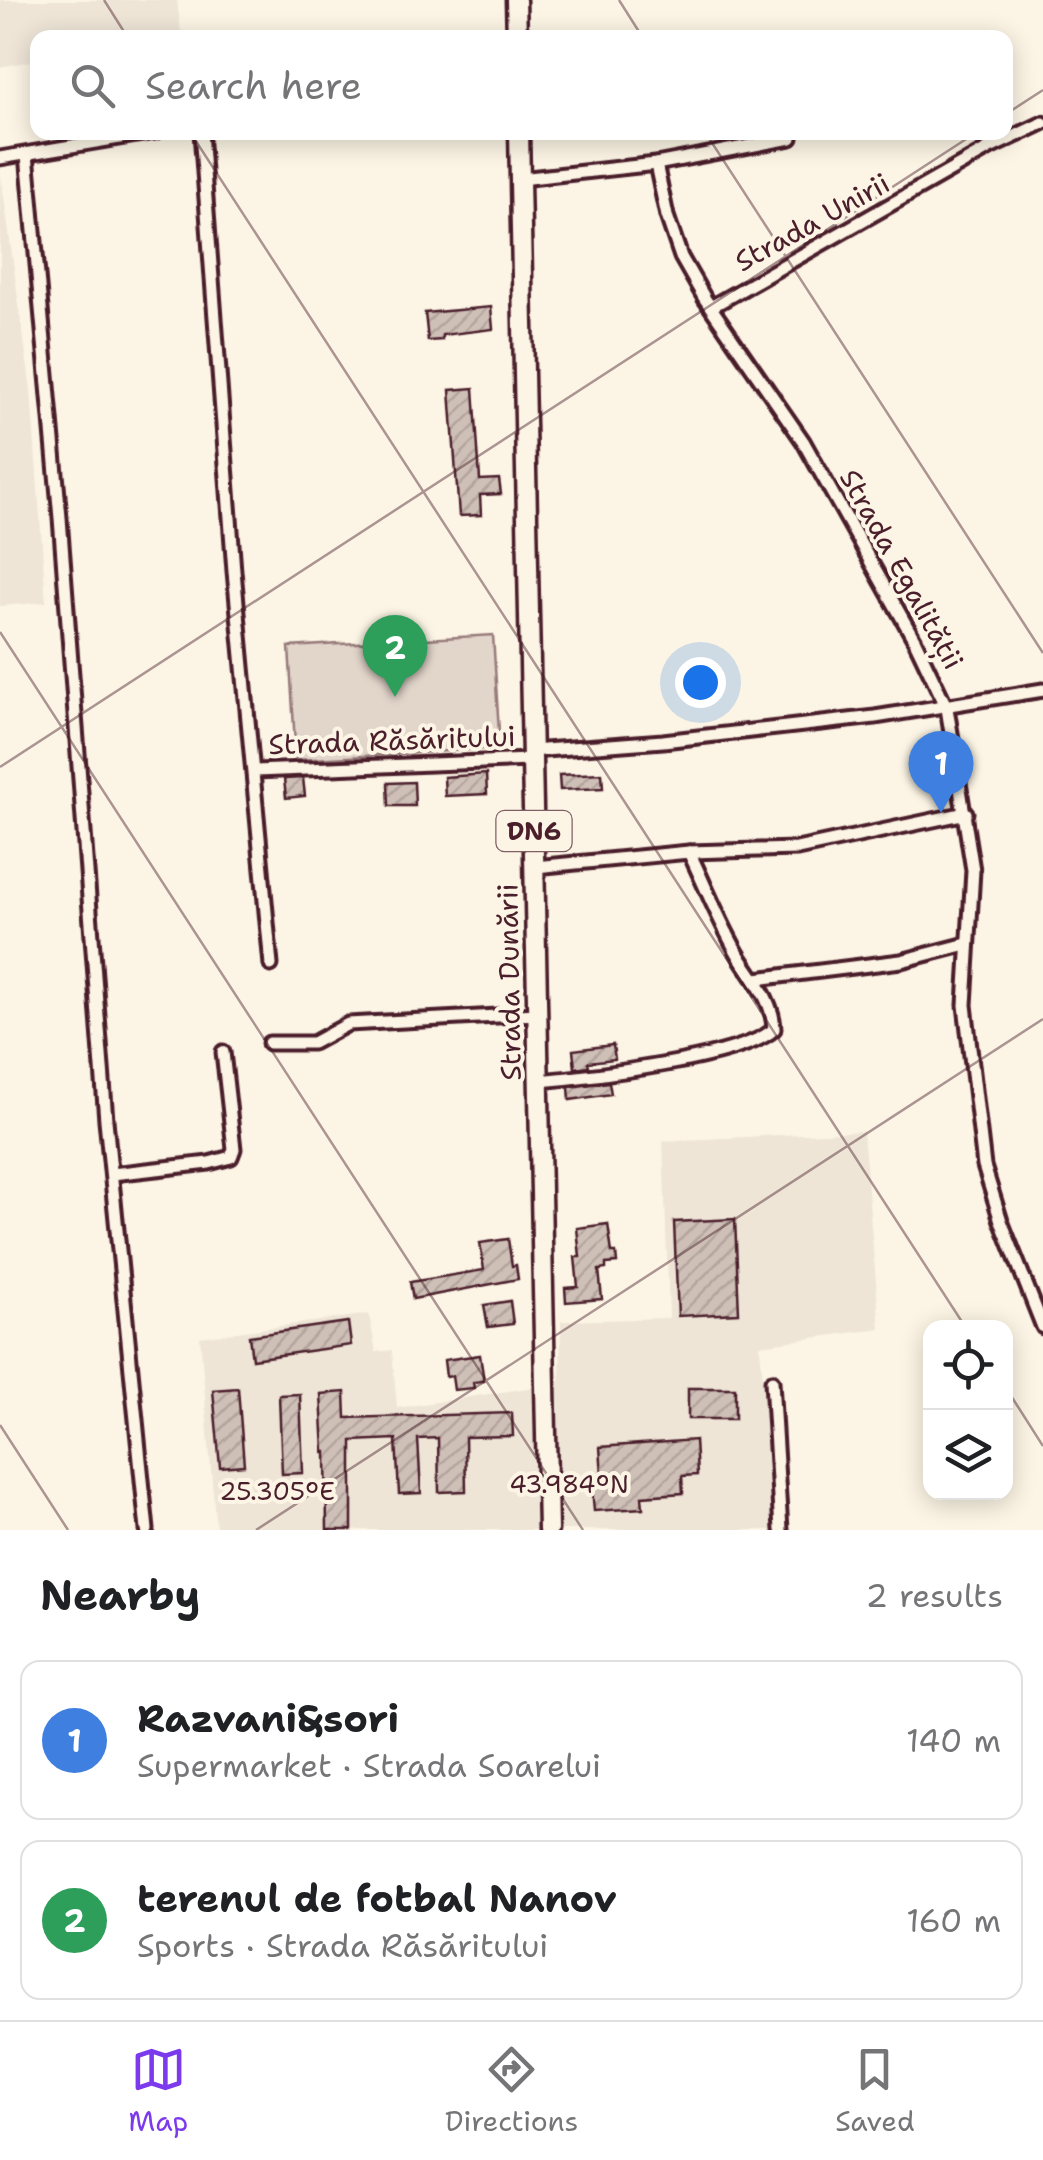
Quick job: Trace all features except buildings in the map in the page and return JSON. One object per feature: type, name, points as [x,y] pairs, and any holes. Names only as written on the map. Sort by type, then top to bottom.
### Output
[{"type":"main road","points":[[516,0],[517,30]]},
{"type":"main road","name":"Strada Dunării","points":[[519,140],[548,1530]]},
{"type":"street","name":"Strada Unirii","points":[[1013,137],[1043,123]]},
{"type":"street","points":[[0,158],[108,140]]},
{"type":"street","name":"Strada Răsăritului","points":[[202,140],[271,965]]},
{"type":"street","points":[[520,179],[656,164],[781,140]]},
{"type":"street","name":"Strada Unirii","points":[[711,307],[1007,140]]},
{"type":"street","points":[[27,154],[112,1174],[147,1530]]},
{"type":"street","name":"Strada Egalității","points":[[531,755],[948,708],[803,441],[711,307],[681,256],[667,216],[656,164]]},
{"type":"street","points":[[1043,690],[948,708],[974,870],[966,1005],[984,1166],[1043,1327]]},
{"type":"street","name":"Strada Răsăritului","points":[[255,771],[531,755]]},
{"type":"street","points":[[534,867],[689,852],[798,850],[966,813]]},
{"type":"street","points":[[539,1080],[630,1070],[707,1055],[774,1029],[771,1010],[689,852]]},
{"type":"street","points":[[756,979],[901,961],[968,944]]},
{"type":"street","points":[[270,1043],[313,1043],[348,1024],[537,1014]]},
{"type":"street","points":[[112,1174],[209,1163],[231,1156],[234,1149],[223,1052]]},
{"type":"street","points":[[772,1381],[781,1530]]},
{"type":"shaded area","points":[[0,0],[177,0],[181,30],[30,30],[30,61],[0,67]]},
{"type":"shaded area","points":[[0,169],[31,390],[46,602],[0,606]]},
{"type":"shaded area","points":[[493,635],[500,748],[296,760],[289,647]]},
{"type":"shaded area","points":[[863,1131],[880,1329],[760,1345],[775,1530],[216,1530],[200,1337],[369,1314],[376,1352],[392,1350],[397,1408],[560,1383],[561,1321],[669,1318],[663,1141]]},
{"type":"place","name":"terenul de fotbal Nanov","points":[[395,697]]},
{"type":"place","name":"Razvani&sori","points":[[941,813]]}]
